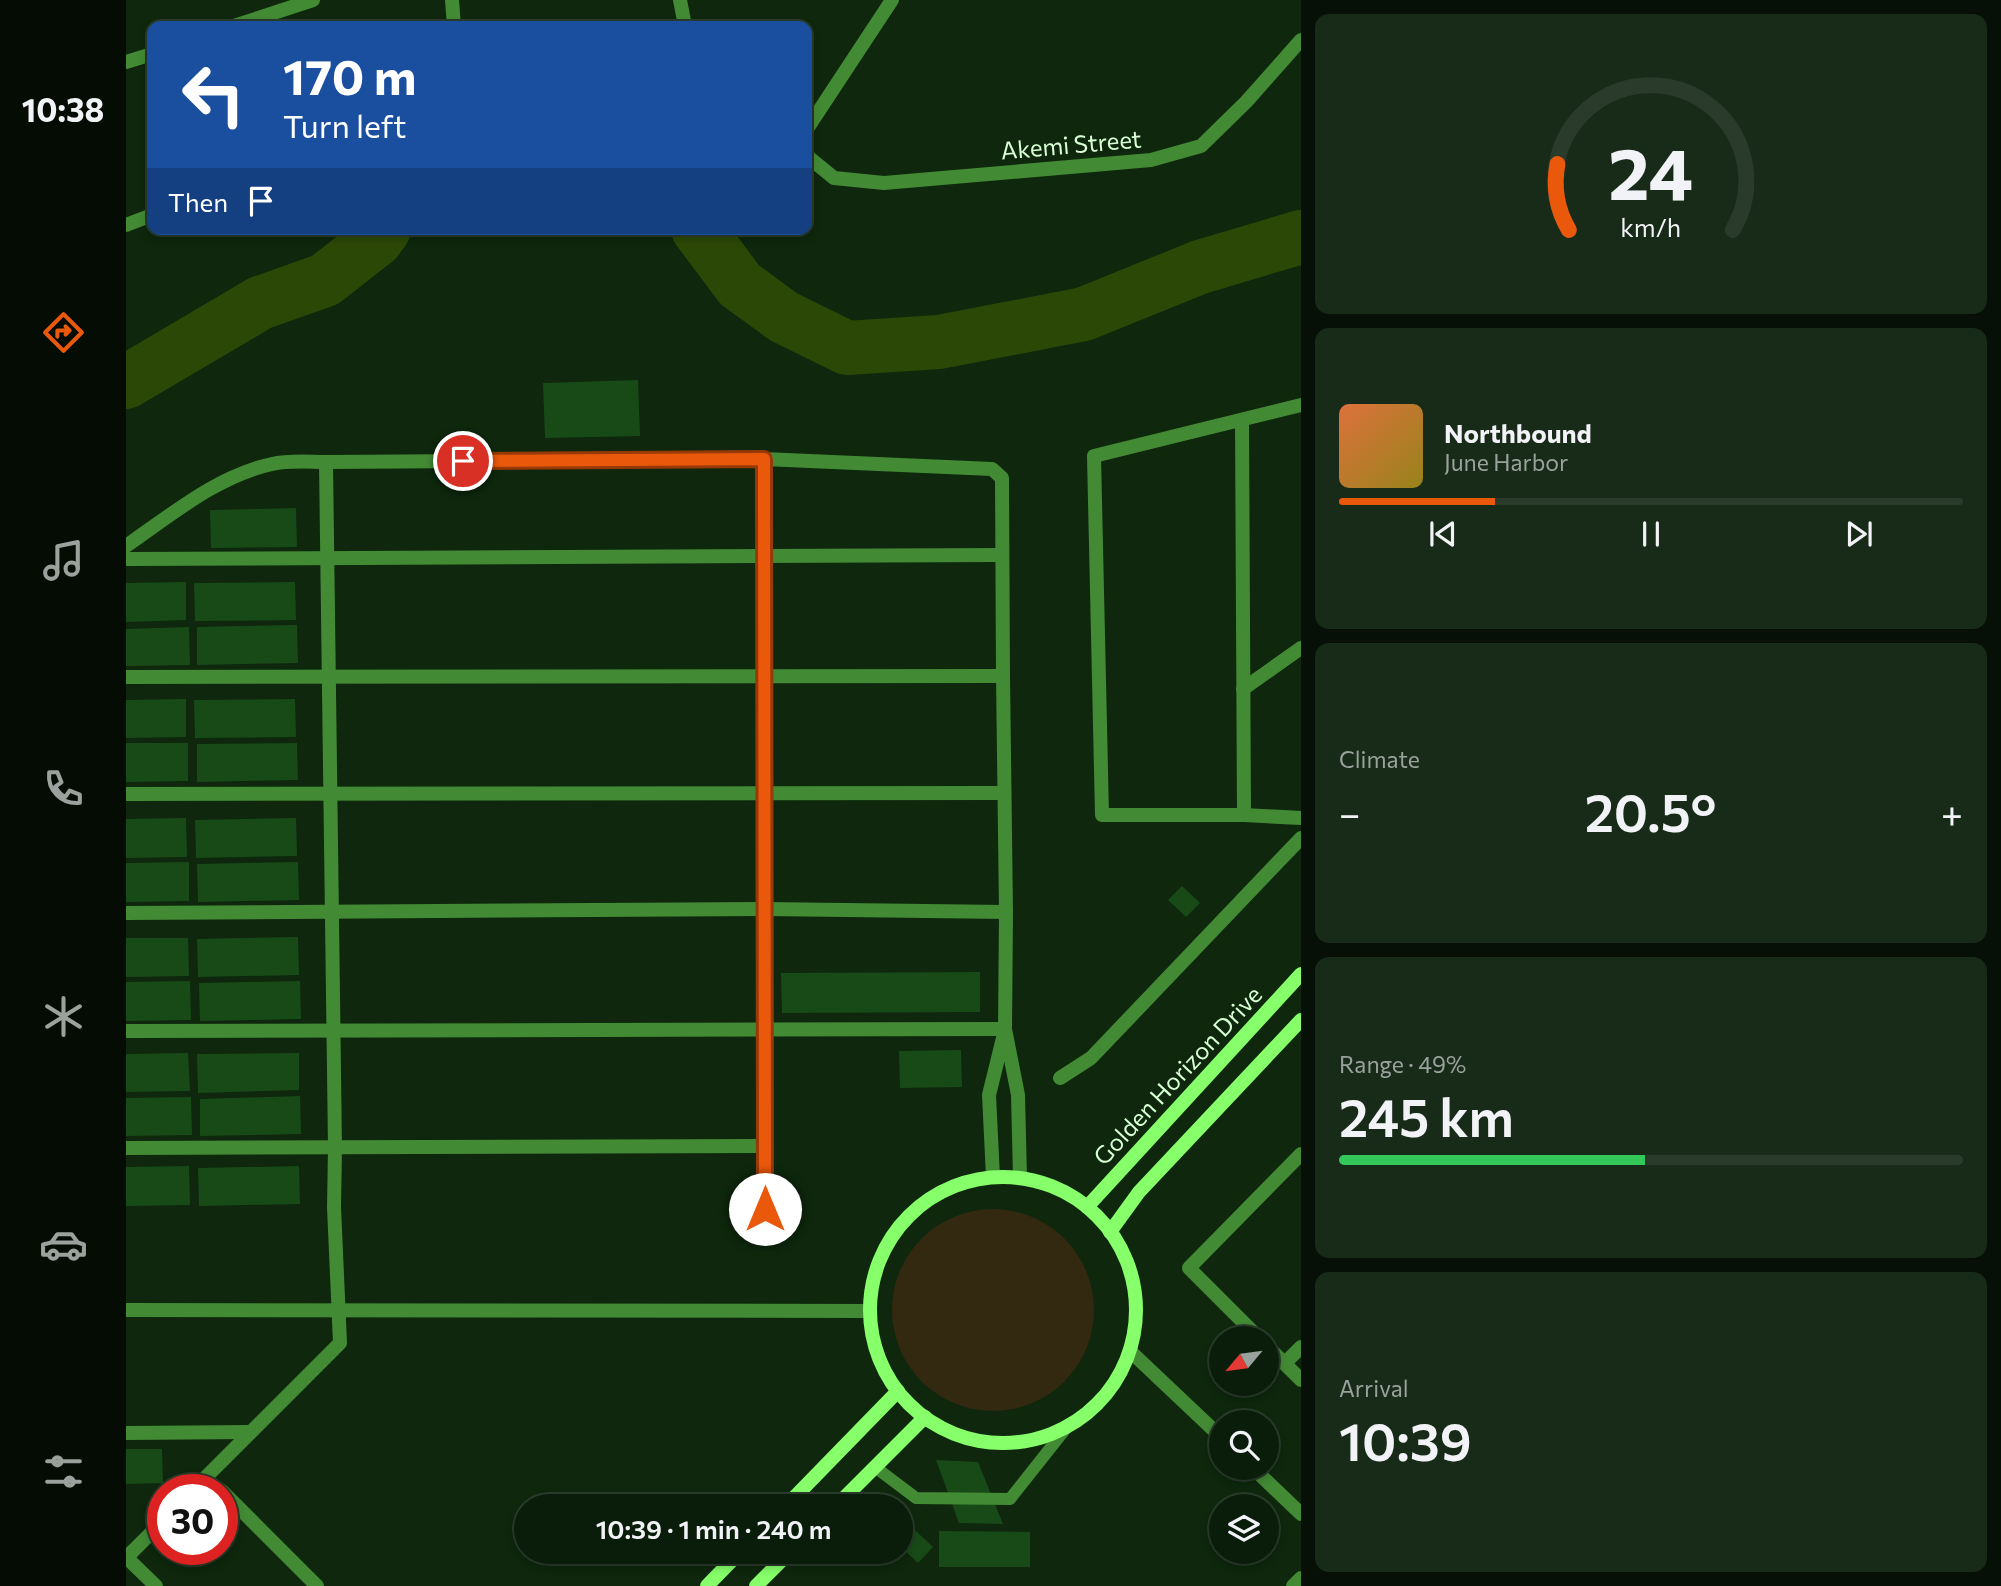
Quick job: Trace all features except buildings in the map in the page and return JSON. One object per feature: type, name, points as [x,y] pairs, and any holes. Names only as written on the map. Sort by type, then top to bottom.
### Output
[{"type":"street","points":[[249,21],[313,0]]},
{"type":"street","points":[[452,0],[454,21]]},
{"type":"street","points":[[680,0],[684,21]]},
{"type":"street","points":[[812,121],[892,0]]},
{"type":"street","name":"Akemi Street","points":[[812,160],[834,178],[884,183],[1151,160],[1201,146],[1246,102],[1301,40]]},
{"type":"street","points":[[126,62],[147,56]]},
{"type":"street","points":[[126,225],[147,217]]},
{"type":"street","points":[[1301,405],[1094,456],[1102,815],[1244,815],[1301,818]]},
{"type":"street","points":[[1242,420],[1244,815]]},
{"type":"street","points":[[764,459],[765,1209]]},
{"type":"street","points":[[126,546],[197,497],[240,474],[273,463],[764,459],[992,469],[1002,478],[1005,1030],[1018,1095],[1020,1178]]},
{"type":"street","points":[[209,1474],[340,1343],[334,1207],[326,461]]},
{"type":"street","points":[[126,559],[1002,555]]},
{"type":"street","points":[[1243,689],[1301,648]]},
{"type":"street","points":[[126,677],[1003,676]]},
{"type":"street","points":[[126,794],[1004,793]]},
{"type":"street","points":[[1060,1078],[1091,1058],[1301,838]]},
{"type":"street","points":[[126,913],[765,909],[1006,912]]},
{"type":"street","name":"Golden Horizon Drive","points":[[1087,1207],[1301,974]]},
{"type":"street","points":[[1110,1232],[1139,1192],[1301,1020]]},
{"type":"street","points":[[126,1031],[1005,1030]]},
{"type":"street","points":[[993,1177],[989,1095],[1005,1030]]},
{"type":"street","points":[[126,1148],[765,1146]]},
{"type":"street","points":[[1247,1326],[1189,1268],[1301,1154]]},
{"type":"street","points":[[993,1177],[1020,1178],[1044,1184],[1066,1193],[1087,1207],[1110,1232],[1123,1254],[1132,1277],[1136,1302],[1130,1351],[1120,1374],[1106,1395],[1088,1413],[1067,1427],[1020,1443],[970,1439],[946,1430],[925,1417],[898,1391],[886,1373],[878,1353],[870,1311],[877,1267],[898,1228],[913,1212],[950,1187],[993,1177]]},
{"type":"street","points":[[126,1310],[870,1311]]},
{"type":"street","points":[[1285,1363],[1301,1347]]},
{"type":"street","points":[[1130,1351],[1209,1426]]},
{"type":"street","points":[[1279,1357],[1301,1380]]},
{"type":"street","points":[[798,1494],[898,1391]]},
{"type":"street","points":[[848,1494],[925,1417]]},
{"type":"street","points":[[126,1433],[248,1432]]},
{"type":"street","points":[[1266,1480],[1301,1514]]},
{"type":"street","points":[[238,1507],[317,1586]]},
{"type":"street","points":[[147,1537],[126,1558],[156,1586]]},
{"type":"street","points":[[707,1586],[728,1564]]},
{"type":"street","points":[[756,1586],[777,1564]]},
{"type":"street","points":[[1293,1586],[1301,1578]]},
{"type":"lane","points":[[875,1466],[916,1498],[1010,1499],[1067,1427]]},
{"type":"shaded area","points":[[993,1209],[1032,1217],[1049,1226],[1064,1239],[1077,1254],[1086,1271],[1094,1310],[1086,1349],[1077,1366],[1064,1381],[1049,1394],[1032,1403],[993,1411],[954,1403],[937,1394],[922,1381],[909,1366],[900,1349],[892,1310],[900,1271],[909,1254],[922,1239],[937,1226],[954,1217]]},
{"type":"waterway","points":[[126,382],[260,303],[325,280],[380,235]]},
{"type":"waterway","points":[[702,235],[740,285],[784,317],[847,348],[939,342],[1084,314],[1200,267],[1301,237]]},
{"type":"route","points":[[463,461],[764,459],[765,1209]]}]
